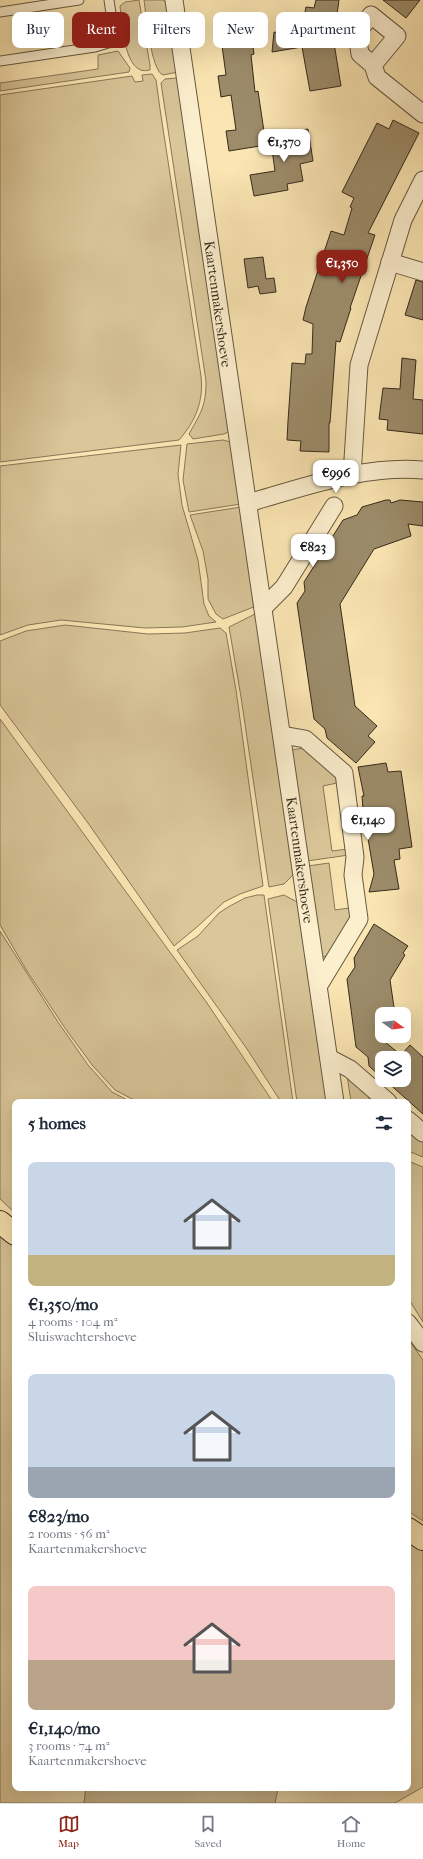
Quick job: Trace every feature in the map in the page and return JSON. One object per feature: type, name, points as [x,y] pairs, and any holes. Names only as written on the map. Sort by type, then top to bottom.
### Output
[{"type":"highway","points":[[0,1222],[12,1232]]},
{"type":"highway","points":[[411,1531],[423,1539]]},
{"type":"street","name":"Kaartenmakershoeve","points":[[174,0],[336,1099]]},
{"type":"street","points":[[373,65],[376,77],[423,114]]},
{"type":"street","points":[[352,475],[359,365],[403,220],[423,180]]},
{"type":"street","points":[[390,262],[423,272]]},
{"type":"street","points":[[248,503],[372,471],[423,470]]},
{"type":"street","points":[[264,608],[284,587],[334,506]]},
{"type":"street","points":[[282,735],[305,739],[344,774],[355,857],[354,875],[359,919],[318,985]]},
{"type":"street","points":[[329,1058],[350,1069],[385,1099]]},
{"type":"street","points":[[411,1123],[423,1133]]},
{"type":"street","points":[[411,1327],[423,1343]]},
{"type":"lane","points":[[0,12],[79,0]]},
{"type":"lane","points":[[0,61],[95,47],[115,42],[109,0]]},
{"type":"shaded area","points":[[139,0],[141,12],[138,12],[138,48],[147,48],[150,70],[141,70],[135,66],[126,48],[130,48],[130,12],[121,12],[120,6],[125,2]]},
{"type":"shaded area","points":[[144,0],[163,0],[166,3],[168,12],[146,12]]},
{"type":"shaded area","points":[[151,48],[174,48],[178,72],[163,75],[155,64]]},
{"type":"shaded area","points":[[118,51],[130,68],[129,72],[0,91],[0,83],[98,69],[98,55]]},
{"type":"shaded area","points":[[152,74],[156,80],[201,376],[201,394],[197,411],[190,426],[179,440],[0,462],[0,95],[132,76],[135,82],[143,81],[142,75]]},
{"type":"shaded area","points":[[177,78],[230,431],[224,434],[193,439],[189,434],[204,403],[206,381],[161,83],[165,79]]},
{"type":"shaded area","points":[[223,440],[230,442],[241,504],[189,512],[183,480],[187,444]]},
{"type":"shaded area","points":[[181,445],[178,474],[182,505],[198,560],[204,604],[209,616],[216,622],[182,627],[145,628],[61,620],[28,625],[0,635],[0,466]]},
{"type":"shaded area","points":[[241,507],[256,606],[223,619],[216,614],[208,599],[208,579],[203,551],[190,515]]},
{"type":"shaded area","points":[[257,613],[295,873],[284,884],[269,887],[241,697],[229,627]]},
{"type":"shaded area","points":[[65,625],[148,634],[185,633],[220,628],[226,633],[236,690],[263,886],[240,894],[224,902],[174,946],[88,823],[0,705],[0,641],[26,631]]},
{"type":"shaded area","points":[[0,719],[207,1003],[271,1099],[132,1099],[115,1090],[93,1066],[67,1031],[27,971],[0,925]]},
{"type":"shaded area","points":[[304,748],[337,776],[337,783],[323,786],[332,851],[348,849],[349,855],[307,861],[291,750]]},
{"type":"shaded area","points":[[329,863],[335,910],[349,908],[352,917],[327,956],[321,957],[308,866]]},
{"type":"shaded area","points":[[264,895],[293,1099],[279,1099],[247,1049],[177,950],[198,936],[219,913],[245,898]]},
{"type":"shaded area","points":[[284,895],[299,903],[328,1099],[297,1099],[268,899]]},
{"type":"shaded area","points":[[0,931],[58,1022],[88,1065],[112,1092],[125,1099],[12,1099],[12,1210],[0,1199]]},
{"type":"shaded area","points":[[347,1075],[371,1096],[368,1099],[351,1099]]},
{"type":"shaded area","points":[[411,1132],[423,1142],[423,1157],[411,1152]]},
{"type":"shaded area","points":[[411,1162],[423,1167],[423,1322],[411,1303]]},
{"type":"shaded area","points":[[0,1226],[12,1236],[12,1791],[86,1791],[84,1803],[0,1803]]},
{"type":"shaded area","points":[[411,1343],[423,1360],[423,1521],[411,1513]]},
{"type":"shaded area","points":[[411,1539],[423,1548],[423,1787],[395,1803],[275,1803],[277,1791],[411,1791]]},
{"type":"shaded area","points":[[86,1791],[277,1791],[275,1803],[84,1803]]},
{"type":"building","points":[[316,0],[339,0],[337,12],[305,12],[306,7],[314,8]]},
{"type":"building","points":[[383,0],[420,0],[406,18]]},
{"type":"building","points":[[274,32],[276,32],[276,48],[296,48],[272,52]]},
{"type":"building","points":[[222,48],[253,48],[254,54],[251,55],[255,92],[258,91],[266,145],[229,151],[226,131],[236,130],[231,95],[221,97],[218,76],[226,75]]},
{"type":"building","points":[[302,48],[335,48],[341,86],[310,91]]},
{"type":"building","points":[[393,120],[419,133],[368,233],[375,235],[340,342],[336,341],[329,423],[329,452],[300,451],[301,441],[287,440],[292,363],[305,364],[306,354],[312,354],[313,324],[303,320],[306,307],[331,231],[344,235],[352,208],[350,207],[354,198],[342,192],[377,123],[389,129]]},
{"type":"building","points":[[308,129],[313,161],[300,164],[303,181],[287,184],[288,190],[254,196],[250,175],[275,171],[270,135]]},
{"type":"building","points":[[263,257],[266,279],[274,278],[276,292],[260,294],[258,286],[248,288],[244,259]]},
{"type":"building","points":[[416,280],[423,282],[423,320],[405,315]]},
{"type":"building","points":[[402,358],[416,360],[413,399],[423,400],[423,434],[387,430],[388,420],[379,419],[383,388],[400,389]]},
{"type":"building","points":[[390,500],[391,503],[400,500],[423,502],[423,526],[408,524],[411,536],[374,549],[340,604],[355,706],[377,726],[368,736],[375,742],[356,763],[327,738],[325,729],[314,719],[297,603],[305,591],[304,582],[343,520],[357,515],[362,507]]},
{"type":"building","points":[[386,763],[388,772],[401,771],[412,847],[399,849],[400,859],[394,860],[399,889],[369,892],[374,874],[363,809],[362,796],[364,796],[358,767]]},
{"type":"building","points":[[374,924],[408,946],[403,953],[405,955],[390,980],[394,1007],[375,1007],[375,1043],[386,1043],[396,1051],[375,1051],[375,1072],[369,1066],[368,1057],[356,1047],[347,979],[355,967],[354,958]]},
{"type":"building","points":[[410,1045],[423,1057],[423,1114],[411,1103],[411,1099],[406,1099],[393,1087],[411,1087],[411,1051],[405,1051]]}]
